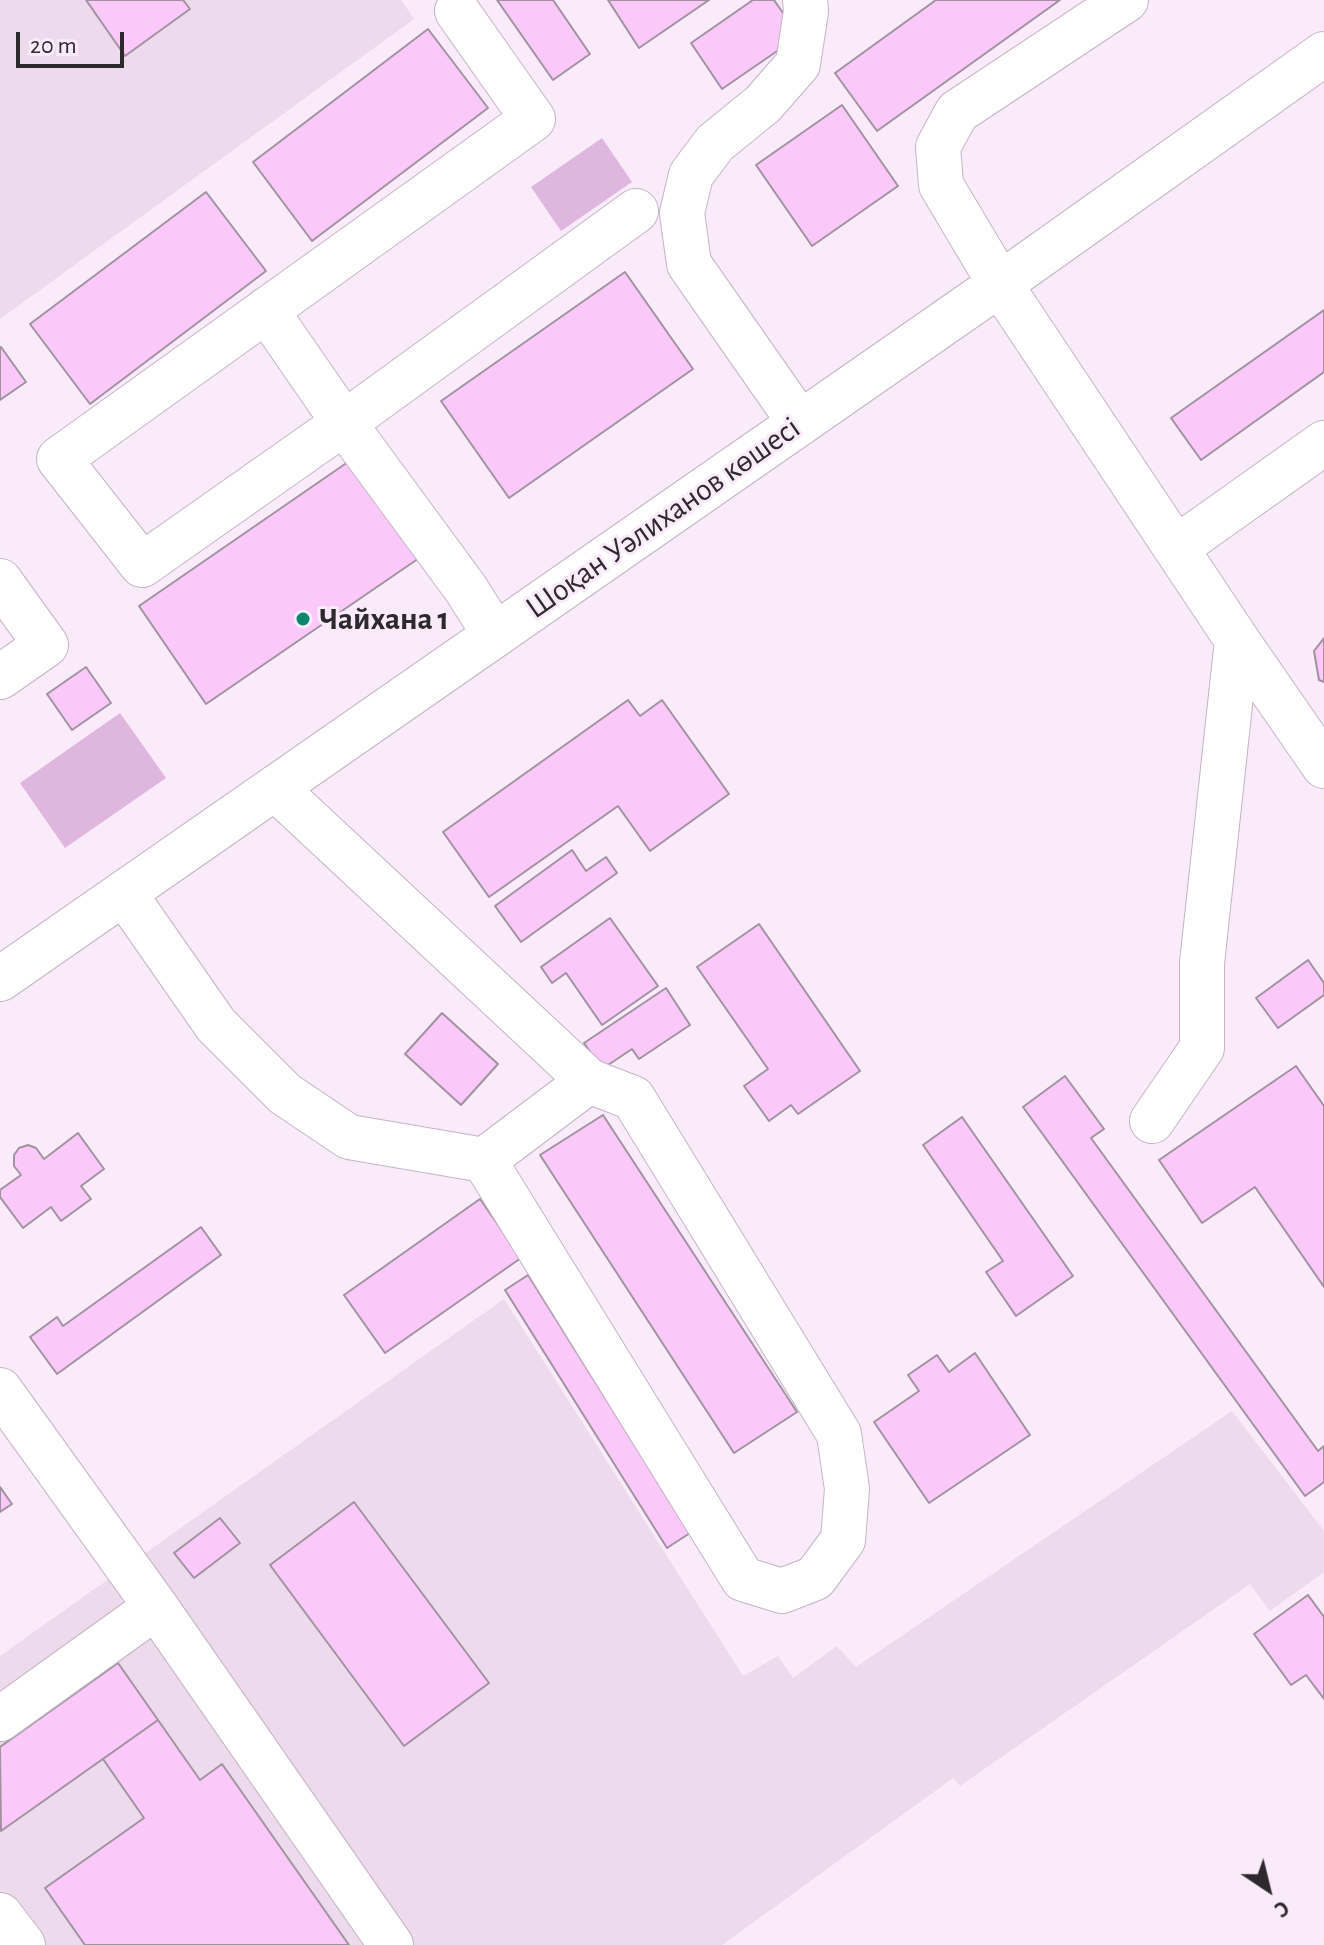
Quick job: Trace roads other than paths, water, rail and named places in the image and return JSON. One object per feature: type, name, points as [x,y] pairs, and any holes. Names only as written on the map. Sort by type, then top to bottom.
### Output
[{"type":"main road","points":[[800,423],[689,264],[682,213],[691,175],[715,143],[763,104],[798,64],[805,0]]},
{"type":"main road","points":[[1126,0],[957,112],[938,147],[941,185],[1000,284],[1324,766]]},
{"type":"main road","points":[[457,11],[533,119],[59,459],[142,565],[636,211]]},
{"type":"main road","name":"Шоқан Уәлиханов көшесі","points":[[0,979],[1000,284],[1324,54]]},
{"type":"main road","points":[[266,310],[344,423],[466,589],[495,635]]},
{"type":"main road","points":[[1176,548],[1324,443]]},
{"type":"main road","points":[[0,581],[46,645],[0,677]]},
{"type":"main road","points":[[1152,1121],[1202,1048],[1202,963],[1237,640]]},
{"type":"main road","points":[[275,788],[589,1081],[633,1098],[839,1434],[847,1489],[843,1540],[815,1578],[782,1591],[743,1579],[484,1160]]},
{"type":"main road","points":[[124,893],[216,1025],[285,1094],[349,1137],[484,1160],[589,1081]]},
{"type":"main road","points":[[0,1390],[156,1607],[391,1945]]},
{"type":"main road","points":[[0,1719],[156,1607]]},
{"type":"main road","points":[[0,1915],[23,1945]]},
{"type":"place","name":"Чайхана 1","points":[[303,619]]}]
